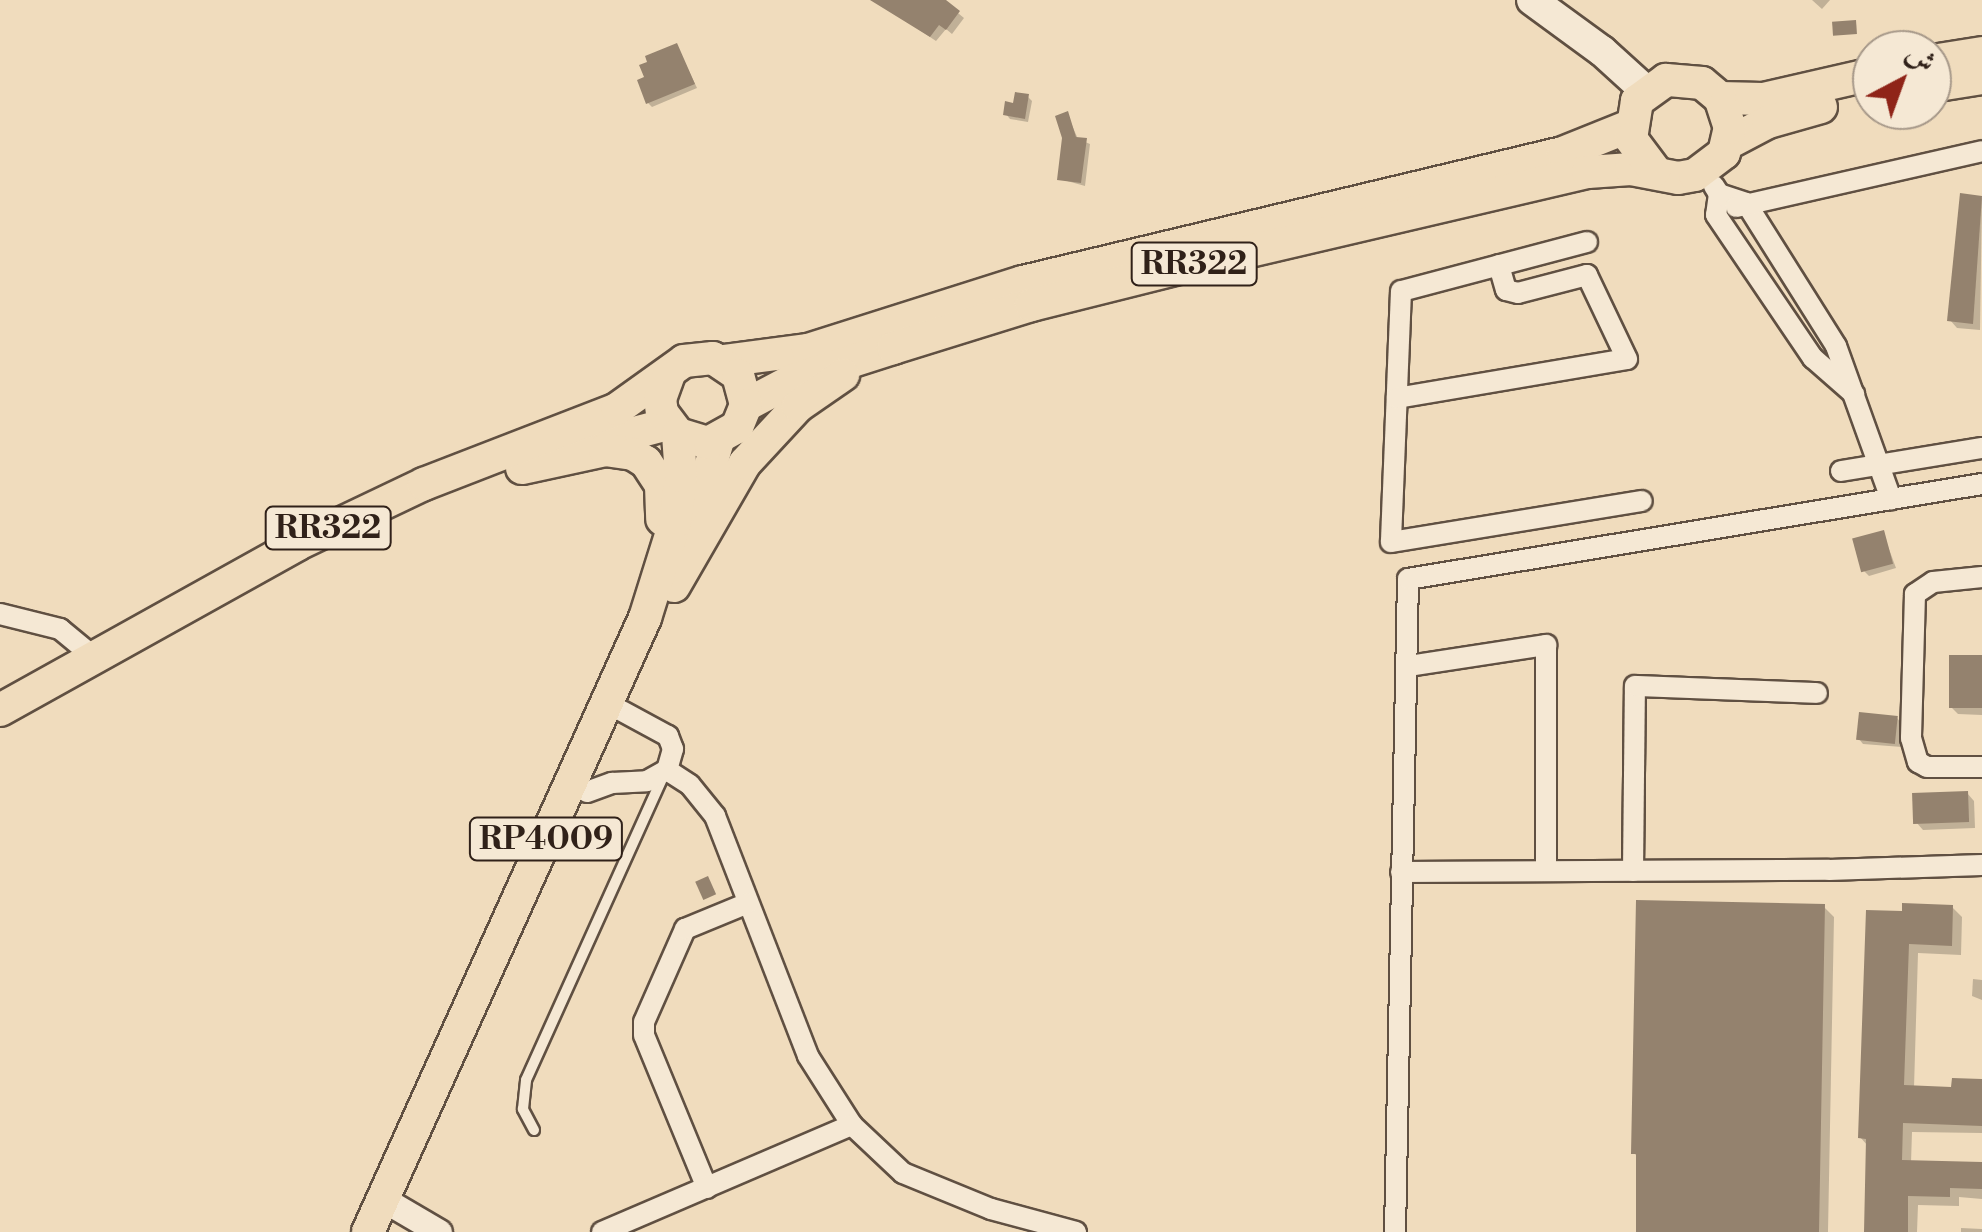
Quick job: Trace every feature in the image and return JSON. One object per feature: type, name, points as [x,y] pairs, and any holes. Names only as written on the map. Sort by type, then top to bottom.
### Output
[{"type":"main road","points":[[1532,0],[1602,51],[1646,91]]},
{"type":"main road","points":[[1952,58],[1982,53]]},
{"type":"main road","points":[[1654,170],[1636,151],[1630,126],[1646,91],[1666,80],[1690,79],[1720,98],[1748,101],[1852,78]]},
{"type":"main road","points":[[1952,83],[1982,78]]},
{"type":"main road","points":[[1713,193],[1728,143],[1729,120],[1720,98]]},
{"type":"main road","points":[[1728,143],[1768,122],[1852,101]]},
{"type":"main road","name":"RR322","points":[[0,710],[338,523],[618,409],[693,358],[722,362],[808,350],[1023,282],[1563,153],[1610,138],[1630,126]]},
{"type":"main road","name":"RR322","points":[[0,730],[265,581],[429,504],[612,436],[673,429],[697,442],[718,440],[737,427],[746,405],[793,380],[1030,305],[1588,172],[1654,170],[1713,193]]},
{"type":"main road","points":[[665,585],[769,433],[830,383],[893,348]]},
{"type":"main road","points":[[722,362],[738,375],[746,405]]},
{"type":"main road","points":[[668,374],[660,399],[673,429]]},
{"type":"main road","name":"RP4009","points":[[388,1213],[627,660],[665,585],[679,499],[673,429]]},
{"type":"main road","name":"RP4009","points":[[368,1232],[388,1213],[587,792],[622,711],[718,440]]},
{"type":"main road","points":[[522,468],[605,450],[619,450],[646,462],[662,485],[665,585]]},
{"type":"street","points":[[1713,193],[1746,203],[1982,151]]},
{"type":"street","points":[[1713,193],[1813,358],[1854,394]]},
{"type":"street","points":[[1746,203],[1836,346],[1891,499]]},
{"type":"street","points":[[1587,242],[1401,292],[1390,542],[1642,501]]},
{"type":"street","points":[[1396,398],[1626,359],[1588,276],[1511,293],[1499,266]]},
{"type":"street","points":[[1841,471],[1982,448]]},
{"type":"street","points":[[1394,1232],[1408,579],[1982,484]]},
{"type":"street","points":[[1982,576],[1933,582],[1915,594],[1911,672],[1911,738],[1918,762],[1927,767],[1982,767]]},
{"type":"street","points":[[0,614],[60,629],[94,657]]},
{"type":"street","points":[[1408,666],[1546,644],[1546,870]]},
{"type":"street","points":[[1632,871],[1635,686],[1817,693]]},
{"type":"street","points":[[587,792],[612,783],[656,778],[667,770],[672,749],[668,736],[622,711]]},
{"type":"street","points":[[667,770],[690,784],[708,804],[808,1056],[852,1126],[903,1172],[991,1209],[1076,1232]]},
{"type":"street","points":[[1400,872],[1982,864]]},
{"type":"street","points":[[707,1188],[643,1028],[685,929],[748,903]]},
{"type":"street","points":[[602,1232],[852,1126]]},
{"type":"street","points":[[388,1213],[439,1232]]},
{"type":"lane","points":[[534,1130],[523,1109],[526,1080],[667,770]]},
{"type":"building","points":[[870,0],[946,0],[960,11],[946,30],[939,25],[930,37]]},
{"type":"building","points":[[1856,20],[1857,30],[1852,30],[1852,34],[1833,36],[1832,22]]},
{"type":"building","points":[[677,43],[695,84],[646,104],[637,80],[644,77],[639,65],[647,62],[645,56]]},
{"type":"building","points":[[1015,92],[1029,94],[1025,119],[1003,115],[1005,101],[1013,103]]},
{"type":"building","points":[[1068,111],[1076,137],[1087,138],[1081,183],[1057,180],[1062,138],[1055,116]]},
{"type":"building","points":[[1960,193],[1982,196],[1973,324],[1947,321]]},
{"type":"building","points":[[1884,530],[1893,564],[1861,572],[1852,539]]},
{"type":"building","points":[[1949,655],[1982,655],[1982,708],[1949,708]]},
{"type":"building","points":[[1859,712],[1898,716],[1895,744],[1856,740]]},
{"type":"building","points":[[1968,791],[1969,822],[1913,824],[1912,793]]},
{"type":"building","points":[[708,876],[716,894],[703,900],[695,882]]},
{"type":"building","points":[[1636,900],[1825,904],[1819,1232],[1636,1232],[1636,1154],[1631,1154]]},
{"type":"building","points":[[1902,903],[1953,905],[1952,946],[1909,944],[1904,1085],[1951,1087],[1952,1078],[1982,1079],[1982,1126],[1903,1123],[1902,1160],[1982,1162],[1982,1189],[1950,1188],[1950,1197],[1908,1196],[1908,1232],[1864,1232],[1866,1139],[1858,1138],[1866,910],[1902,911]]}]
